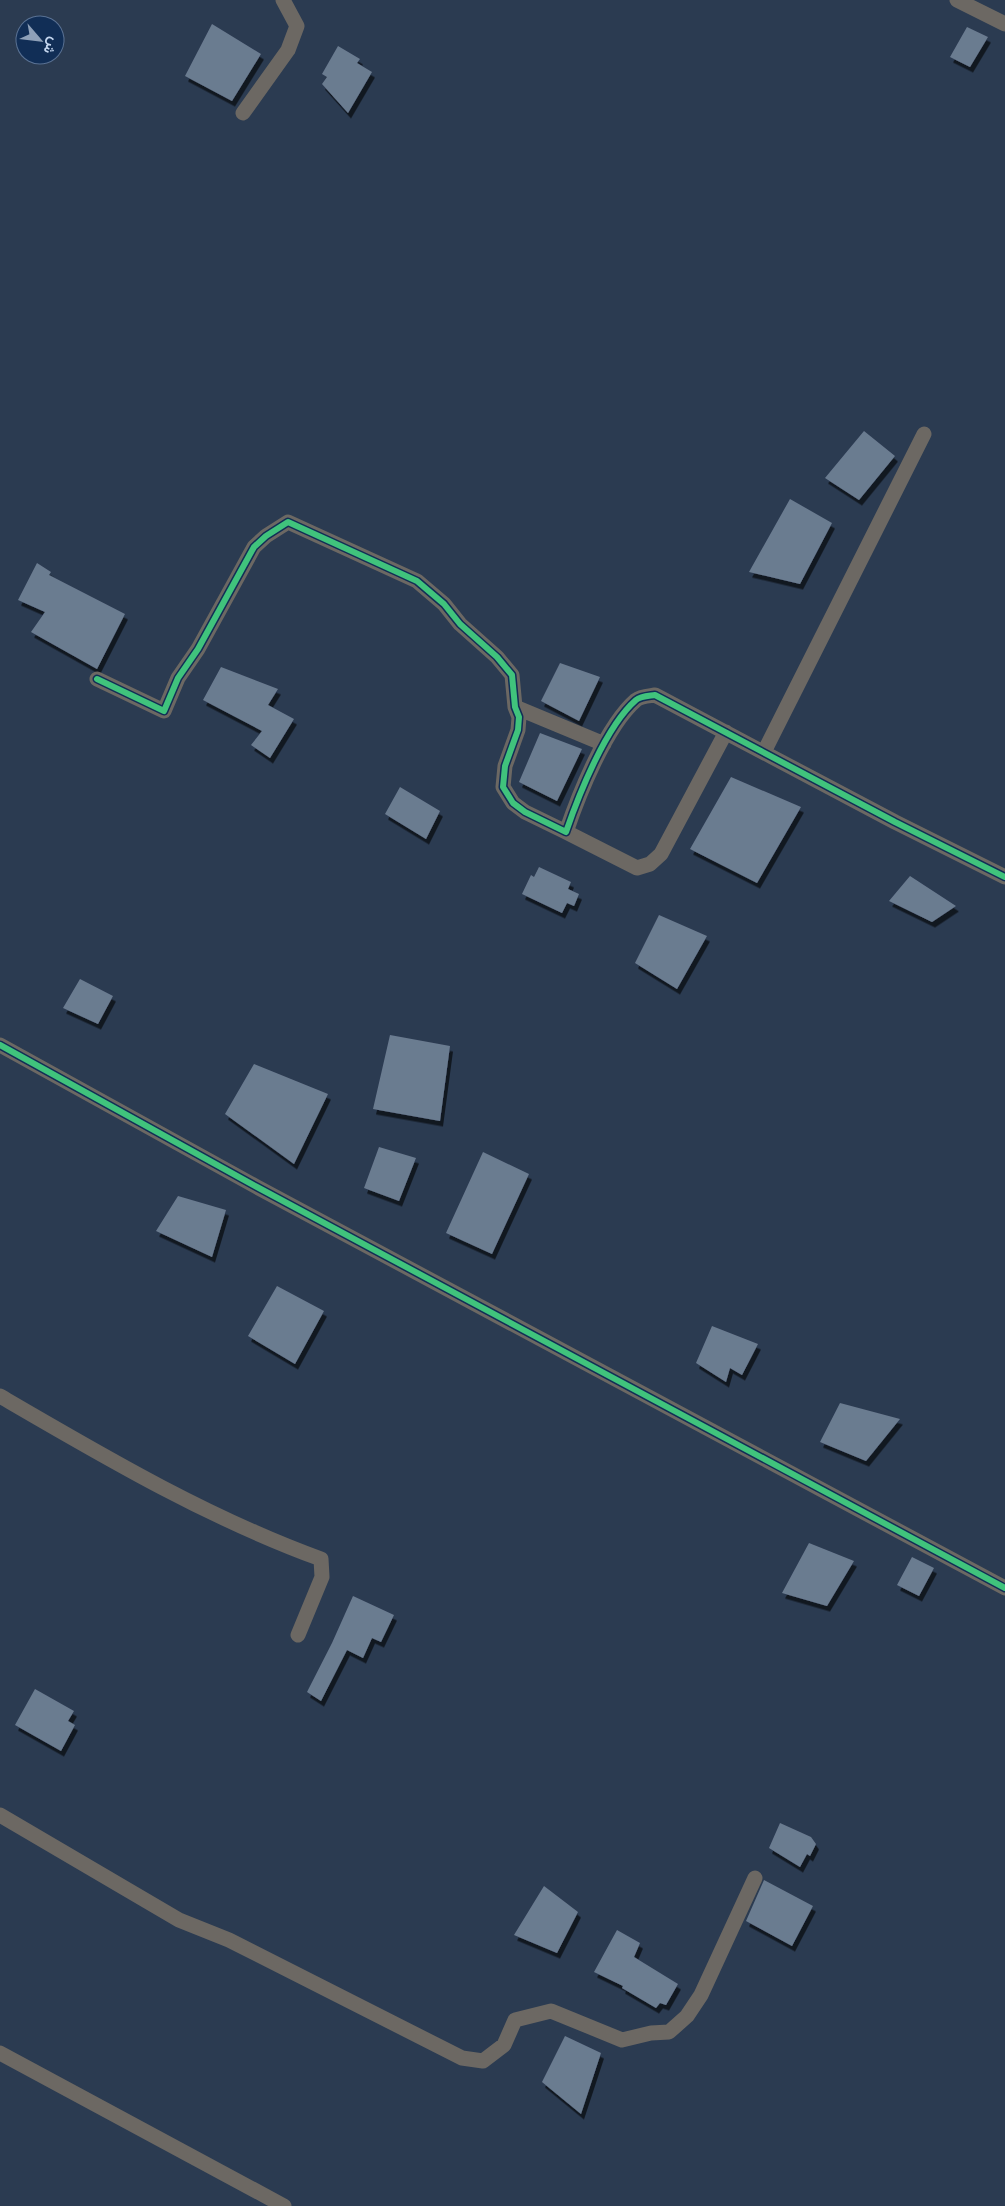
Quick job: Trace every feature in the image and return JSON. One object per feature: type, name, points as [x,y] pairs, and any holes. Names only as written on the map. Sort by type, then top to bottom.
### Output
[{"type":"street","points":[[243,113],[288,50],[297,26],[283,0]]},
{"type":"street","points":[[957,0],[1005,24]]},
{"type":"street","points":[[764,752],[924,434]]},
{"type":"street","points":[[97,679],[164,711],[178,678],[198,648],[254,547],[266,536],[288,522],[417,581],[444,604],[460,624],[497,657],[512,675],[515,707],[520,717],[518,730],[505,766],[503,787],[513,803],[525,812],[637,868],[650,864],[661,854],[726,732]]},
{"type":"street","points":[[566,832],[604,744],[624,713],[638,698],[655,695],[1005,877]]},
{"type":"street","points":[[515,707],[604,744]]},
{"type":"street","points":[[0,1046],[1005,1588]]},
{"type":"street","points":[[0,1396],[207,1510],[321,1559],[322,1577],[298,1634]]},
{"type":"street","points":[[0,1815],[179,1920],[229,1940],[462,2058],[483,2061],[504,2045],[515,2020],[551,2011],[622,2040],[651,2033],[669,2032],[687,2016],[701,1995],[755,1878]]},
{"type":"street","points":[[0,2052],[284,2206]]},
{"type":"building","points":[[212,24],[261,54],[232,101],[185,76]]},
{"type":"building","points":[[967,27],[988,37],[970,67],[950,57]]},
{"type":"building","points":[[338,46],[360,59],[357,63],[372,72],[348,113],[322,84],[327,77],[322,74]]},
{"type":"building","points":[[864,431],[895,456],[859,500],[825,478]]},
{"type":"building","points":[[790,499],[832,523],[800,584],[749,572]]},
{"type":"building","points":[[37,563],[51,572],[49,575],[125,614],[97,669],[31,632],[45,612],[18,600]]},
{"type":"building","points":[[560,663],[600,677],[579,721],[541,701]]},
{"type":"building","points":[[221,667],[278,689],[268,705],[294,719],[270,758],[251,745],[262,731],[203,700]]},
{"type":"building","points":[[540,733],[582,749],[557,801],[519,782]]},
{"type":"building","points":[[731,777],[801,807],[757,883],[690,849]]},
{"type":"building","points":[[400,787],[440,811],[426,839],[385,814]]},
{"type":"building","points":[[539,867],[571,882],[568,889],[579,894],[574,906],[567,903],[562,913],[522,894],[531,875],[534,877]]},
{"type":"building","points":[[910,876],[956,906],[932,922],[889,901]]},
{"type":"building","points":[[659,915],[707,936],[677,989],[635,963]]},
{"type":"building","points":[[80,979],[113,996],[98,1024],[63,1008]]},
{"type":"building","points":[[390,1035],[450,1046],[440,1121],[373,1109]]},
{"type":"building","points":[[254,1064],[328,1094],[294,1164],[225,1114]]},
{"type":"building","points":[[379,1147],[416,1158],[399,1201],[364,1188]]},
{"type":"building","points":[[483,1152],[529,1174],[492,1254],[446,1233]]},
{"type":"building","points":[[178,1196],[226,1210],[212,1257],[156,1231]]},
{"type":"building","points":[[277,1286],[324,1311],[295,1364],[248,1336]]},
{"type":"building","points":[[712,1326],[758,1344],[742,1375],[730,1368],[726,1382],[696,1363]]},
{"type":"building","points":[[840,1403],[900,1419],[866,1461],[820,1442]]},
{"type":"building","points":[[809,1543],[854,1561],[827,1606],[782,1593]]},
{"type":"building","points":[[912,1557],[934,1568],[919,1596],[897,1585]]},
{"type":"building","points":[[353,1596],[394,1615],[381,1642],[372,1638],[363,1658],[347,1650],[321,1701],[307,1692]]},
{"type":"building","points":[[35,1689],[74,1711],[68,1721],[75,1725],[61,1751],[15,1725]]},
{"type":"building","points":[[780,1823],[811,1837],[816,1844],[810,1856],[807,1854],[800,1867],[769,1848]]},
{"type":"building","points":[[764,1880],[813,1906],[792,1946],[746,1921]]},
{"type":"building","points":[[544,1886],[578,1912],[557,1953],[514,1935]]},
{"type":"building","points":[[617,1930],[640,1943],[634,1957],[678,1984],[666,2005],[660,2003],[656,2008],[622,1988],[623,1986],[594,1972]]},
{"type":"building","points":[[565,2036],[601,2053],[581,2114],[542,2082]]},
{"type":"cycle path","points":[[97,679],[164,711],[178,678],[198,649],[254,547],[266,536],[288,522],[417,581],[444,604],[460,624],[497,657],[512,675],[515,707],[519,717],[518,730],[505,766],[503,787],[513,803],[525,812],[566,832],[586,780],[614,726],[636,700],[655,695],[895,822],[1005,877]]},
{"type":"cycle path","points":[[0,1045],[257,1187],[1005,1588]]}]
